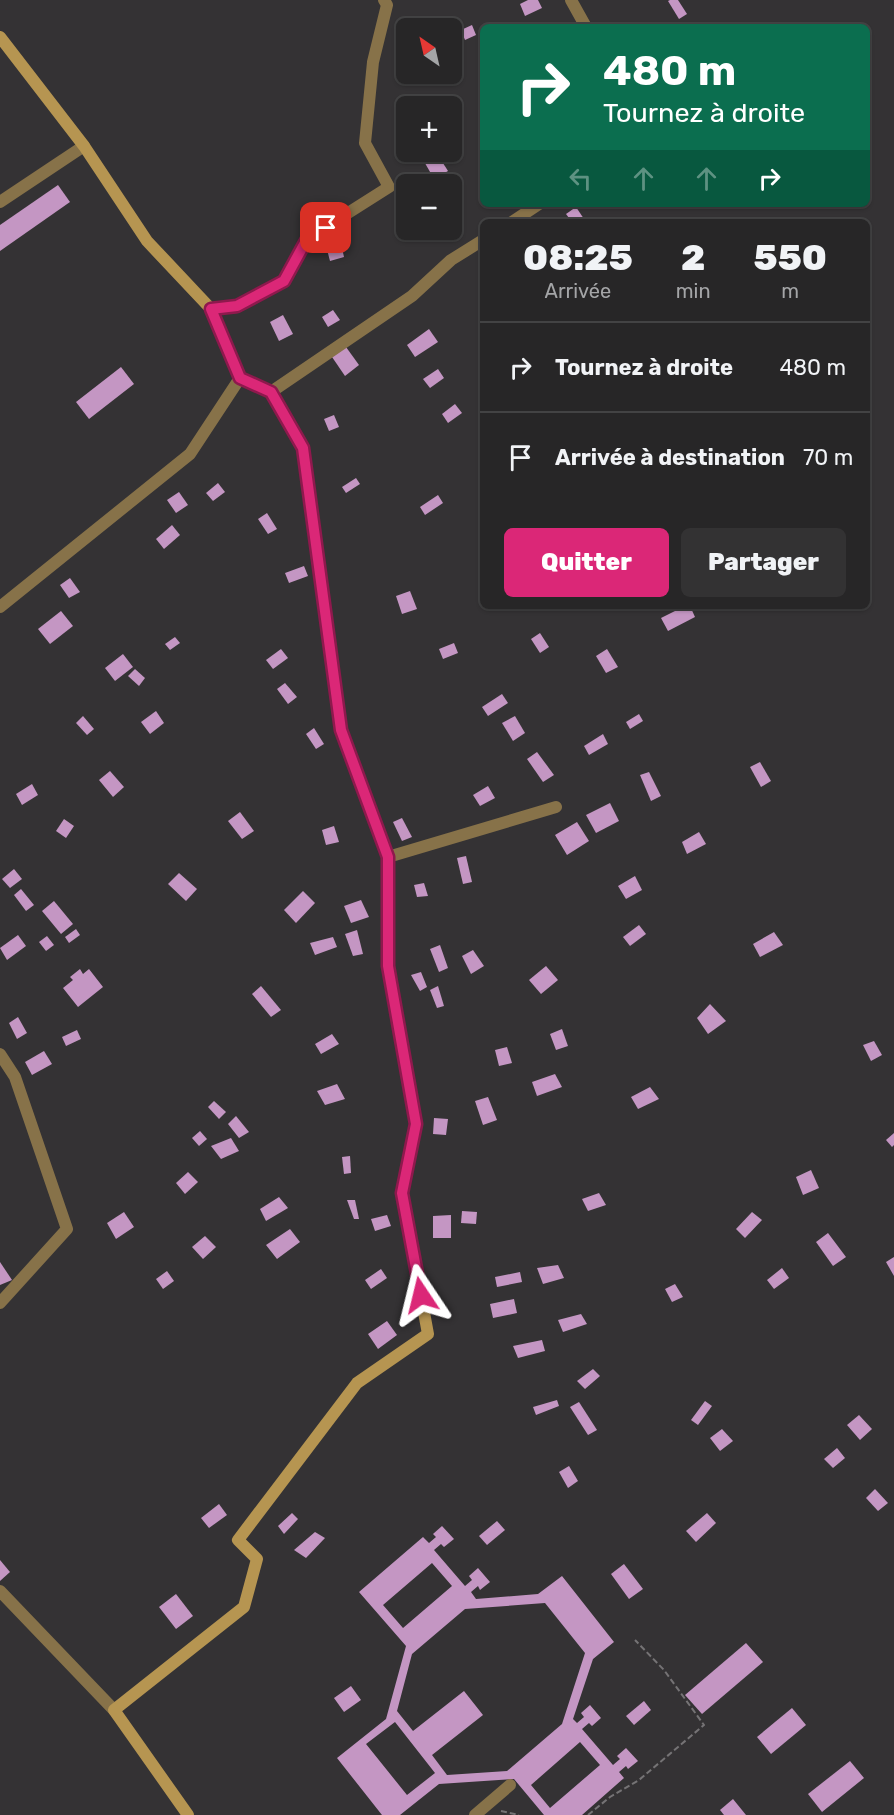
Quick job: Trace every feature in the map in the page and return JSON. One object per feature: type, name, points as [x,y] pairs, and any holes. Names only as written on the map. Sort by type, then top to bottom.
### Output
[{"type":"street","points":[[211,309],[237,306],[284,281],[307,239],[389,187],[364,143],[373,62],[387,5],[384,0]]},
{"type":"street","points":[[571,0],[584,24]]},
{"type":"street","points":[[0,38],[84,146],[147,241],[211,309],[240,378],[271,392],[303,448],[341,730],[388,857],[388,966],[416,1124],[402,1193],[428,1334],[357,1383],[238,1540],[257,1559],[244,1607],[114,1710]]},
{"type":"street","points":[[0,202],[84,146]]},
{"type":"street","points":[[516,219],[534,207]]},
{"type":"street","points":[[271,392],[412,296],[452,260],[480,242]]},
{"type":"street","points":[[0,607],[190,454],[240,378]]},
{"type":"street","points":[[388,857],[556,807]]},
{"type":"street","points":[[0,1054],[15,1077],[67,1229],[0,1303]]},
{"type":"street","points":[[0,1591],[114,1710],[188,1815]]},
{"type":"street","points":[[475,1815],[510,1785]]},
{"type":"path","points":[[588,1815],[610,1797],[639,1780],[704,1725],[664,1670],[635,1640]]},
{"type":"building","points":[[528,0],[538,0],[542,8],[525,16],[520,4]]},
{"type":"building","points":[[678,0],[687,14],[679,19],[668,1]]},
{"type":"building","points":[[472,25],[476,35],[465,40],[462,30]]},
{"type":"building","points":[[424,162],[442,162],[448,171],[443,174],[431,174]]},
{"type":"building","points":[[58,185],[70,202],[0,251],[0,225]]},
{"type":"building","points":[[576,207],[584,219],[570,219],[566,214]]},
{"type":"building","points":[[339,235],[344,257],[330,261],[324,238]]},
{"type":"building","points":[[333,310],[340,320],[328,327],[322,317]]},
{"type":"building","points":[[283,315],[293,334],[279,341],[270,322]]},
{"type":"building","points":[[429,329],[438,342],[415,357],[407,345]]},
{"type":"building","points":[[346,347],[359,365],[345,376],[332,357]]},
{"type":"building","points":[[121,367],[134,384],[89,419],[76,402]]},
{"type":"building","points":[[438,369],[444,378],[430,388],[423,379]]},
{"type":"building","points":[[455,404],[462,413],[448,423],[442,414]]},
{"type":"building","points":[[334,415],[339,427],[329,431],[324,419]]},
{"type":"building","points":[[356,478],[360,484],[346,493],[342,487]]},
{"type":"building","points":[[218,483],[225,492],[213,501],[206,493]]},
{"type":"building","points":[[179,492],[188,505],[176,513],[167,500]]},
{"type":"building","points":[[438,495],[443,503],[425,515],[420,507]]},
{"type":"building","points":[[267,513],[277,529],[268,534],[258,519]]},
{"type":"building","points":[[172,525],[180,535],[164,549],[156,539]]},
{"type":"building","points":[[304,566],[308,576],[289,583],[285,573]]},
{"type":"building","points":[[70,578],[80,592],[69,598],[60,585]]},
{"type":"building","points":[[410,591],[417,609],[402,614],[396,596]]},
{"type":"building","points":[[679,609],[691,609],[695,617],[668,631],[661,618]]},
{"type":"building","points":[[61,611],[73,626],[50,644],[38,629]]},
{"type":"building","points":[[540,633],[549,647],[540,653],[531,639]]},
{"type":"building","points":[[175,637],[180,643],[170,650],[165,644]]},
{"type":"building","points":[[454,643],[458,653],[443,659],[439,649]]},
{"type":"building","points":[[281,649],[288,658],[273,669],[266,660]]},
{"type":"building","points":[[607,649],[618,667],[606,673],[596,656]]},
{"type":"building","points":[[123,654],[133,667],[115,681],[105,668]]},
{"type":"building","points":[[135,669],[145,678],[139,686],[128,676]]},
{"type":"building","points":[[285,683],[297,697],[288,704],[277,689]]},
{"type":"building","points":[[502,694],[508,703],[488,716],[482,707]]},
{"type":"building","points":[[156,711],[164,723],[150,734],[141,722]]},
{"type":"building","points":[[639,714],[643,721],[630,729],[626,722]]},
{"type":"building","points":[[83,716],[94,729],[87,735],[76,723]]},
{"type":"building","points":[[515,716],[525,733],[513,741],[502,723]]},
{"type":"building","points":[[314,728],[324,744],[316,749],[306,734]]},
{"type":"building","points":[[603,734],[608,744],[589,755],[584,746]]},
{"type":"building","points":[[537,752],[554,775],[543,782],[527,759]]},
{"type":"building","points":[[760,762],[771,781],[761,787],[750,767]]},
{"type":"building","points":[[110,771],[124,787],[113,797],[99,780]]},
{"type":"building","points":[[649,772],[661,796],[651,801],[640,775]]},
{"type":"building","points":[[32,784],[38,795],[22,805],[16,794]]},
{"type":"building","points":[[488,786],[495,798],[480,806],[473,795]]},
{"type":"building","points":[[610,803],[619,821],[596,833],[586,815]]},
{"type":"building","points":[[240,812],[254,831],[242,839],[228,821]]},
{"type":"building","points":[[402,818],[412,837],[402,841],[393,822]]},
{"type":"building","points":[[64,819],[74,826],[66,838],[56,831]]},
{"type":"building","points":[[577,822],[589,841],[567,855],[555,835]]},
{"type":"building","points":[[334,826],[339,842],[326,845],[322,830]]},
{"type":"building","points":[[699,832],[706,844],[687,854],[682,842]]},
{"type":"building","points":[[466,856],[472,882],[463,884],[457,858]]},
{"type":"building","points":[[14,869],[22,879],[10,888],[2,879]]},
{"type":"building","points":[[179,873],[197,889],[186,901],[168,884]]},
{"type":"building","points":[[635,876],[642,890],[626,899],[618,886]]},
{"type":"building","points":[[424,883],[428,896],[417,897],[414,885]]},
{"type":"building","points":[[21,889],[34,905],[26,911],[14,895]]},
{"type":"building","points":[[303,891],[315,903],[296,923],[284,910]]},
{"type":"building","points":[[361,900],[369,917],[351,923],[344,906]]},
{"type":"building","points":[[54,901],[73,924],[61,934],[42,911]]},
{"type":"building","points":[[639,925],[646,934],[630,946],[623,937]]},
{"type":"building","points":[[76,929],[80,935],[69,943],[65,937]]},
{"type":"building","points":[[357,930],[363,954],[353,956],[345,934]]},
{"type":"building","points":[[774,932],[783,945],[760,957],[753,944]]},
{"type":"building","points":[[18,935],[26,946],[7,960],[0,948]]},
{"type":"building","points":[[47,936],[54,945],[46,951],[39,942]]},
{"type":"building","points":[[333,937],[337,947],[315,955],[310,943]]},
{"type":"building","points":[[440,945],[448,968],[439,972],[430,949]]},
{"type":"building","points":[[473,950],[484,966],[471,974],[462,956]]},
{"type":"building","points":[[546,966],[558,980],[541,994],[529,980]]},
{"type":"building","points":[[80,969],[83,974],[89,969],[103,987],[78,1007],[63,988],[73,980],[70,977]]},
{"type":"building","points":[[421,972],[427,987],[420,991],[411,975]]},
{"type":"building","points":[[261,986],[281,1010],[271,1017],[252,994]]},
{"type":"building","points":[[438,986],[444,1006],[437,1008],[430,990]]},
{"type":"building","points":[[710,1004],[726,1021],[708,1034],[697,1018]]},
{"type":"building","points":[[18,1017],[27,1033],[17,1039],[9,1023]]},
{"type":"building","points":[[562,1029],[568,1046],[556,1050],[550,1034]]},
{"type":"building","points":[[77,1030],[81,1039],[66,1046],[62,1037]]},
{"type":"building","points":[[332,1034],[339,1044],[321,1054],[315,1044]]},
{"type":"building","points":[[874,1041],[882,1055],[871,1061],[863,1045]]},
{"type":"building","points":[[507,1047],[512,1063],[499,1066],[495,1050]]},
{"type":"building","points":[[44,1051],[52,1064],[32,1075],[25,1062]]},
{"type":"building","points":[[555,1074],[562,1087],[537,1096],[532,1082]]},
{"type":"building","points":[[337,1084],[345,1099],[325,1105],[317,1091]]},
{"type":"building","points":[[650,1087],[659,1099],[638,1109],[631,1097]]},
{"type":"building","points":[[488,1097],[497,1120],[483,1125],[475,1101]]},
{"type":"building","points":[[214,1101],[226,1112],[219,1119],[208,1107]]},
{"type":"building","points":[[236,1116],[249,1132],[239,1138],[228,1124]]},
{"type":"building","points":[[434,1118],[448,1119],[446,1135],[433,1134]]},
{"type":"building","points":[[200,1131],[207,1139],[199,1146],[192,1138]]},
{"type":"building","points":[[894,1133],[894,1145],[892,1147],[886,1140]]},
{"type":"building","points":[[231,1138],[239,1151],[221,1159],[211,1146]]},
{"type":"building","points":[[350,1156],[351,1173],[344,1174],[342,1157]]},
{"type":"building","points":[[811,1170],[819,1188],[803,1195],[796,1177]]},
{"type":"building","points":[[188,1172],[198,1182],[185,1194],[176,1183]]},
{"type":"building","points":[[599,1193],[606,1205],[588,1211],[582,1199]]},
{"type":"building","points":[[279,1197],[288,1208],[266,1221],[260,1209]]},
{"type":"building","points":[[347,1200],[355,1200],[359,1219],[354,1219]]},
{"type":"building","points":[[462,1211],[477,1212],[476,1224],[461,1223]]},
{"type":"building","points":[[124,1212],[134,1227],[116,1239],[107,1223]]},
{"type":"building","points":[[752,1212],[762,1220],[745,1238],[736,1229]]},
{"type":"building","points":[[387,1215],[391,1226],[375,1231],[371,1219]]},
{"type":"building","points":[[451,1215],[451,1238],[433,1238],[433,1216]]},
{"type":"building","points":[[290,1229],[300,1242],[277,1259],[266,1245]]},
{"type":"building","points":[[828,1233],[846,1257],[833,1266],[816,1242]]},
{"type":"building","points":[[205,1236],[216,1247],[203,1259],[192,1247]]},
{"type":"building","points":[[894,1257],[894,1276],[886,1262]]},
{"type":"building","points":[[0,1262],[12,1280],[0,1285]]},
{"type":"building","points":[[558,1265],[564,1278],[543,1284],[537,1268]]},
{"type":"building","points":[[782,1268],[789,1278],[774,1289],[767,1280]]},
{"type":"building","points":[[381,1269],[387,1278],[371,1289],[365,1280]]},
{"type":"building","points":[[167,1271],[174,1281],[163,1289],[156,1279]]},
{"type":"building","points":[[520,1272],[522,1282],[497,1287],[495,1277]]},
{"type":"building","points":[[675,1284],[683,1297],[672,1302],[665,1289]]},
{"type":"building","points":[[514,1299],[517,1313],[493,1318],[490,1304]]},
{"type":"building","points":[[581,1314],[587,1324],[563,1332],[558,1320]]},
{"type":"building","points":[[387,1321],[397,1335],[378,1349],[368,1334]]},
{"type":"building","points":[[542,1340],[545,1351],[518,1358],[513,1346]]},
{"type":"building","points":[[593,1369],[600,1376],[585,1389],[577,1381]]},
{"type":"building","points":[[557,1400],[559,1406],[536,1415],[533,1407]]},
{"type":"building","points":[[705,1401],[712,1406],[698,1425],[691,1420]]},
{"type":"building","points":[[579,1402],[597,1430],[588,1435],[570,1407]]},
{"type":"building","points":[[859,1415],[872,1429],[860,1440],[847,1425]]},
{"type":"building","points":[[722,1429],[733,1441],[720,1451],[710,1438]]},
{"type":"building","points":[[837,1448],[845,1458],[833,1468],[824,1459]]},
{"type":"building","points":[[569,1466],[578,1481],[568,1488],[559,1472]]},
{"type":"building","points":[[875,1489],[888,1503],[878,1511],[866,1498]]},
{"type":"building","points":[[219,1504],[227,1515],[209,1528],[201,1518]]},
{"type":"building","points":[[292,1513],[298,1519],[284,1534],[278,1526]]},
{"type":"building","points":[[707,1513],[716,1523],[696,1542],[686,1531]]},
{"type":"building","points":[[497,1521],[505,1530],[487,1545],[479,1536]]},
{"type":"building","points":[[442,1526],[454,1539],[444,1547],[441,1544],[434,1550],[465,1586],[472,1580],[469,1576],[478,1568],[490,1582],[480,1590],[478,1586],[471,1592],[476,1599],[538,1594],[562,1576],[614,1642],[593,1659],[573,1719],[577,1723],[584,1717],[581,1713],[590,1705],[601,1718],[592,1726],[589,1723],[582,1729],[613,1765],[620,1759],[617,1756],[626,1748],[638,1761],[628,1769],[626,1766],[619,1772],[624,1778],[582,1815],[544,1815],[514,1779],[439,1784],[400,1815],[382,1815],[337,1758],[386,1719],[406,1646],[359,1592],[423,1537],[429,1543],[436,1537],[433,1534]],"holes":[[[432,1563],[452,1586],[403,1628],[383,1605]],[[545,1603],[585,1653],[562,1724],[507,1771],[447,1775],[432,1755],[483,1715],[464,1691],[413,1731],[397,1711],[412,1654],[465,1609]],[[395,1722],[435,1773],[407,1795],[366,1744]],[[580,1742],[600,1765],[550,1808],[531,1785]]]},
{"type":"building","points":[[315,1532],[325,1538],[306,1558],[294,1550]]},
{"type":"building","points":[[0,1560],[10,1572],[0,1581]]},
{"type":"building","points":[[624,1564],[643,1589],[629,1599],[611,1574]]},
{"type":"building","points":[[176,1594],[193,1616],[176,1629],[159,1607]]},
{"type":"building","points":[[746,1643],[763,1662],[702,1714],[685,1695]]},
{"type":"building","points":[[351,1686],[361,1700],[344,1712],[334,1698]]},
{"type":"building","points":[[644,1701],[651,1710],[634,1725],[626,1716]]},
{"type":"building","points":[[792,1708],[806,1725],[771,1754],[757,1737]]},
{"type":"building","points":[[850,1761],[864,1778],[822,1812],[808,1794]]},
{"type":"building","points":[[733,1799],[746,1815],[724,1815],[720,1810]]},
{"type":"route","points":[[326,228],[307,239],[284,281],[237,306],[211,309],[240,378],[271,392],[303,448],[341,730],[388,857],[388,966],[416,1124],[402,1193],[421,1295]]}]
